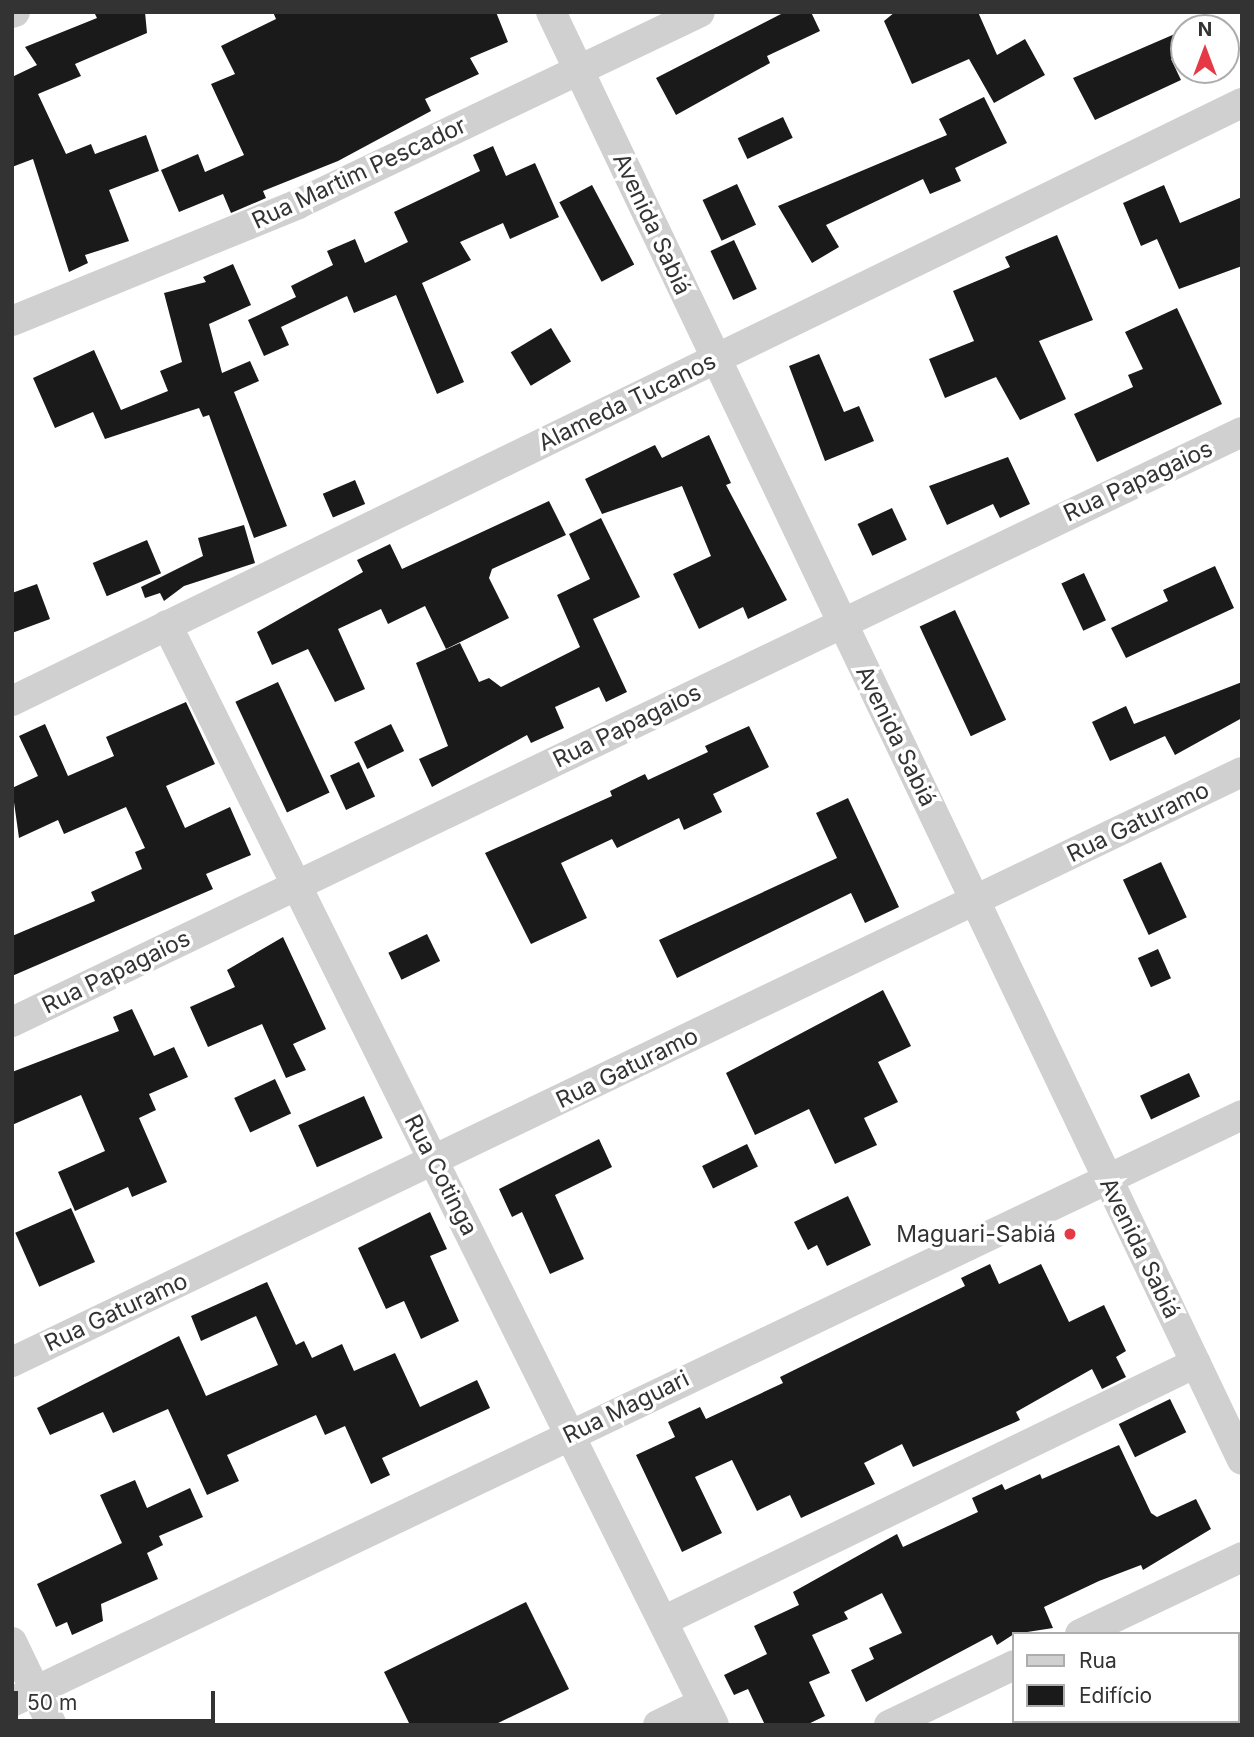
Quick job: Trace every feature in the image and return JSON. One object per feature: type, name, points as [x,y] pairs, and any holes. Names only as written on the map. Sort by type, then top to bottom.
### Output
[{"type":"street","name":"Avenida Sabiá","points":[[551,12],[1242,1460]]},
{"type":"street","name":"Rua Martim Pescador","points":[[12,321],[298,204],[700,12]]},
{"type":"street","name":"Alameda Tucanos","points":[[12,701],[1242,103]]},
{"type":"street","name":"Rua Papagaios","points":[[12,1022],[841,622],[1242,432]]},
{"type":"street","name":"Rua Cotinga","points":[[167,625],[708,1714]]},
{"type":"street","name":"Rua Gaturamo","points":[[12,1362],[1242,772]]},
{"type":"street","name":"Rua Maguari","points":[[24,1696],[1106,1177],[1242,1115]]},
{"type":"street","points":[[663,1621],[1196,1363]]},
{"type":"street","points":[[1084,1632],[1242,1557]]},
{"type":"street","points":[[12,1642],[24,1696],[52,1725]]},
{"type":"street","points":[[889,1725],[1012,1666]]},
{"type":"street","points":[[658,1725],[708,1714]]},
{"type":"building","points":[[94,12],[145,12],[147,33],[75,64],[81,76],[38,94],[66,154],[91,144],[95,154],[146,135],[159,171],[109,190],[129,241],[85,255],[88,263],[69,272],[33,159],[12,167],[12,77],[37,65],[25,47],[97,18]]},
{"type":"building","points":[[273,12],[496,12],[508,42],[470,58],[479,74],[425,99],[431,111],[338,161],[263,191],[266,198],[231,213],[223,194],[179,212],[161,170],[198,154],[205,172],[244,155],[211,84],[235,74],[221,46],[276,19]]},
{"type":"building","points":[[785,12],[811,12],[820,31],[767,56],[770,63],[676,115],[656,78]]},
{"type":"building","points":[[895,12],[978,12],[997,55],[1025,39],[1045,75],[994,103],[969,59],[912,84],[884,21]]},
{"type":"building","points":[[1170,36],[1170,84],[1172,84],[1095,120],[1073,78]]},
{"type":"building","points":[[984,97],[1007,143],[955,168],[961,181],[930,194],[923,179],[826,225],[839,247],[812,263],[778,206],[947,135],[939,119]]},
{"type":"building","points":[[783,117],[793,138],[747,159],[738,138]]},
{"type":"building","points":[[493,146],[506,176],[535,163],[559,217],[510,239],[503,223],[460,242],[471,260],[422,283],[464,382],[437,394],[396,295],[354,313],[347,296],[281,327],[289,345],[264,356],[248,320],[296,297],[291,286],[333,265],[327,251],[355,239],[365,263],[408,242],[394,212],[480,171],[473,155]]},
{"type":"building","points":[[737,184],[756,225],[722,241],[703,200]]},
{"type":"building","points":[[592,185],[634,264],[602,282],[559,202]]},
{"type":"building","points":[[1164,185],[1180,223],[1242,197],[1242,266],[1179,289],[1157,239],[1141,246],[1123,203]]},
{"type":"building","points":[[1057,235],[1093,320],[1039,341],[1066,399],[1020,420],[996,377],[945,398],[929,359],[974,341],[953,291],[1010,267],[1005,257]]},
{"type":"building","points":[[734,240],[757,289],[733,300],[710,251]]},
{"type":"building","points":[[233,264],[251,305],[209,324],[222,373],[250,361],[259,381],[234,392],[287,526],[254,538],[209,415],[203,417],[199,408],[105,439],[93,412],[55,428],[33,378],[94,350],[121,410],[168,391],[160,371],[182,362],[164,293],[206,282],[203,277]]},
{"type":"building","points":[[1177,308],[1222,404],[1097,462],[1074,414],[1133,387],[1128,375],[1143,369],[1125,332]]},
{"type":"building","points":[[551,328],[571,361],[531,386],[511,352]]},
{"type":"building","points":[[819,354],[844,412],[859,406],[874,441],[825,461],[789,366]]},
{"type":"building","points":[[709,435],[731,483],[726,485],[787,600],[748,619],[743,607],[699,629],[673,574],[711,556],[682,486],[602,514],[585,479],[655,445],[662,458]]},
{"type":"building","points":[[1008,457],[1030,504],[1000,518],[993,504],[947,525],[929,486]]},
{"type":"building","points":[[355,480],[365,504],[333,518],[323,494]]},
{"type":"building","points":[[549,501],[566,535],[492,569],[489,578],[509,618],[446,649],[425,606],[388,624],[381,609],[338,629],[365,689],[335,702],[308,649],[272,665],[257,632],[363,572],[357,560],[390,544],[402,569]]},
{"type":"building","points":[[892,508],[907,540],[872,556],[858,524]]},
{"type":"building","points":[[601,518],[640,597],[593,619],[627,692],[606,702],[599,687],[555,707],[564,728],[531,743],[527,735],[432,787],[419,759],[448,746],[416,663],[460,643],[479,682],[489,678],[501,687],[580,647],[557,595],[590,579],[569,534]]},
{"type":"building","points":[[244,525],[255,563],[184,586],[164,601],[160,593],[145,598],[141,587],[203,556],[198,538]]},
{"type":"building","points":[[147,540],[161,573],[107,596],[93,563]]},
{"type":"building","points":[[1215,566],[1234,608],[1126,658],[1111,628],[1168,601],[1163,590]]},
{"type":"building","points":[[1084,573],[1106,620],[1083,631],[1061,584]]},
{"type":"building","points":[[37,584],[50,619],[12,633],[12,593]]},
{"type":"building","points":[[955,610],[1006,720],[971,736],[920,626]]},
{"type":"building","points":[[278,682],[330,793],[287,812],[235,702]]},
{"type":"building","points":[[1242,682],[1242,718],[1175,755],[1165,736],[1110,761],[1092,722],[1126,706],[1134,724]]},
{"type":"building","points":[[186,702],[215,764],[166,786],[185,828],[230,807],[251,855],[206,874],[213,889],[12,976],[12,936],[95,901],[91,892],[142,869],[135,852],[145,848],[126,807],[64,834],[58,820],[19,838],[12,788],[38,776],[19,736],[45,724],[68,776],[114,756],[106,737]]},
{"type":"building","points":[[391,724],[404,751],[367,769],[354,742]]},
{"type":"building","points":[[749,726],[769,767],[713,794],[722,812],[684,830],[679,818],[617,848],[612,839],[561,863],[587,918],[531,944],[485,853],[612,796],[610,791],[645,774],[648,780],[708,752],[705,746]]},
{"type":"building","points":[[359,762],[375,796],[346,810],[330,776]]},
{"type":"building","points":[[848,798],[899,907],[865,923],[851,893],[677,978],[659,940],[837,858],[816,813]]},
{"type":"building","points":[[1161,862],[1187,917],[1149,935],[1123,880]]},
{"type":"building","points":[[427,934],[440,961],[402,980],[388,953]]},
{"type":"building","points":[[283,937],[326,1029],[293,1044],[306,1070],[286,1078],[262,1024],[208,1047],[190,1007],[235,987],[227,970]]},
{"type":"building","points":[[1158,949],[1171,978],[1151,987],[1138,958]]},
{"type":"building","points":[[883,990],[911,1046],[878,1062],[898,1102],[864,1118],[877,1145],[835,1164],[809,1109],[755,1135],[726,1073]]},
{"type":"building","points":[[132,1009],[154,1056],[174,1047],[188,1077],[149,1094],[156,1110],[139,1118],[167,1182],[132,1197],[128,1187],[75,1211],[58,1172],[105,1151],[81,1095],[12,1125],[12,1072],[119,1031],[113,1017]]},
{"type":"building","points":[[1189,1073],[1200,1097],[1151,1119],[1140,1096]]},
{"type":"building","points":[[275,1079],[291,1113],[250,1132],[234,1098]]},
{"type":"building","points":[[364,1096],[383,1138],[317,1167],[298,1125]]},
{"type":"building","points":[[599,1139],[612,1167],[555,1195],[584,1259],[550,1274],[522,1212],[512,1217],[499,1189]]},
{"type":"building","points":[[747,1144],[758,1166],[713,1188],[702,1166]]},
{"type":"building","points":[[848,1196],[871,1245],[827,1266],[817,1245],[808,1250],[794,1222]]},
{"type":"building","points":[[71,1208],[95,1262],[39,1287],[15,1233]]},
{"type":"building","points":[[430,1212],[447,1249],[430,1256],[459,1321],[421,1339],[404,1301],[386,1309],[358,1248]]},
{"type":"building","points":[[990,1264],[999,1284],[1041,1264],[1069,1322],[1104,1305],[1126,1351],[1116,1357],[1126,1377],[1102,1389],[1092,1369],[1016,1412],[1020,1420],[913,1467],[902,1444],[864,1463],[875,1484],[801,1518],[790,1495],[757,1511],[732,1460],[695,1477],[722,1533],[682,1552],[636,1455],[675,1437],[668,1422],[700,1407],[706,1419],[783,1383],[780,1377],[965,1286],[961,1278]]},
{"type":"building","points":[[267,1282],[296,1345],[304,1341],[312,1358],[342,1344],[354,1371],[395,1353],[420,1407],[477,1380],[490,1408],[382,1458],[390,1475],[371,1484],[345,1426],[325,1435],[316,1415],[227,1455],[239,1481],[207,1495],[168,1409],[113,1433],[103,1412],[50,1435],[37,1408],[179,1336],[206,1396],[278,1365],[256,1316],[201,1341],[191,1316]]},
{"type":"building","points":[[1170,1399],[1186,1432],[1135,1457],[1119,1424]]},
{"type":"building","points":[[1119,1445],[1151,1513],[1157,1517],[1196,1499],[1211,1529],[1143,1570],[1141,1565],[1044,1607],[1053,1628],[1012,1632],[1012,1635],[997,1645],[992,1635],[866,1702],[851,1670],[874,1659],[869,1648],[902,1633],[882,1593],[844,1612],[848,1619],[812,1635],[830,1673],[809,1682],[825,1716],[806,1725],[765,1725],[748,1689],[734,1695],[724,1675],[767,1654],[754,1626],[799,1605],[793,1592],[897,1534],[903,1547],[978,1512],[972,1498],[1002,1484],[1005,1490],[1040,1474],[1042,1479]]},
{"type":"building","points":[[135,1480],[147,1508],[190,1488],[203,1517],[159,1536],[163,1545],[147,1553],[158,1579],[101,1604],[103,1621],[72,1635],[67,1622],[56,1627],[37,1584],[122,1543],[100,1495]]},
{"type":"building","points":[[526,1602],[569,1689],[494,1725],[410,1725],[384,1672]]},
{"type":"place","name":"Maguari-Sabiá","points":[[1070,1234]]}]
